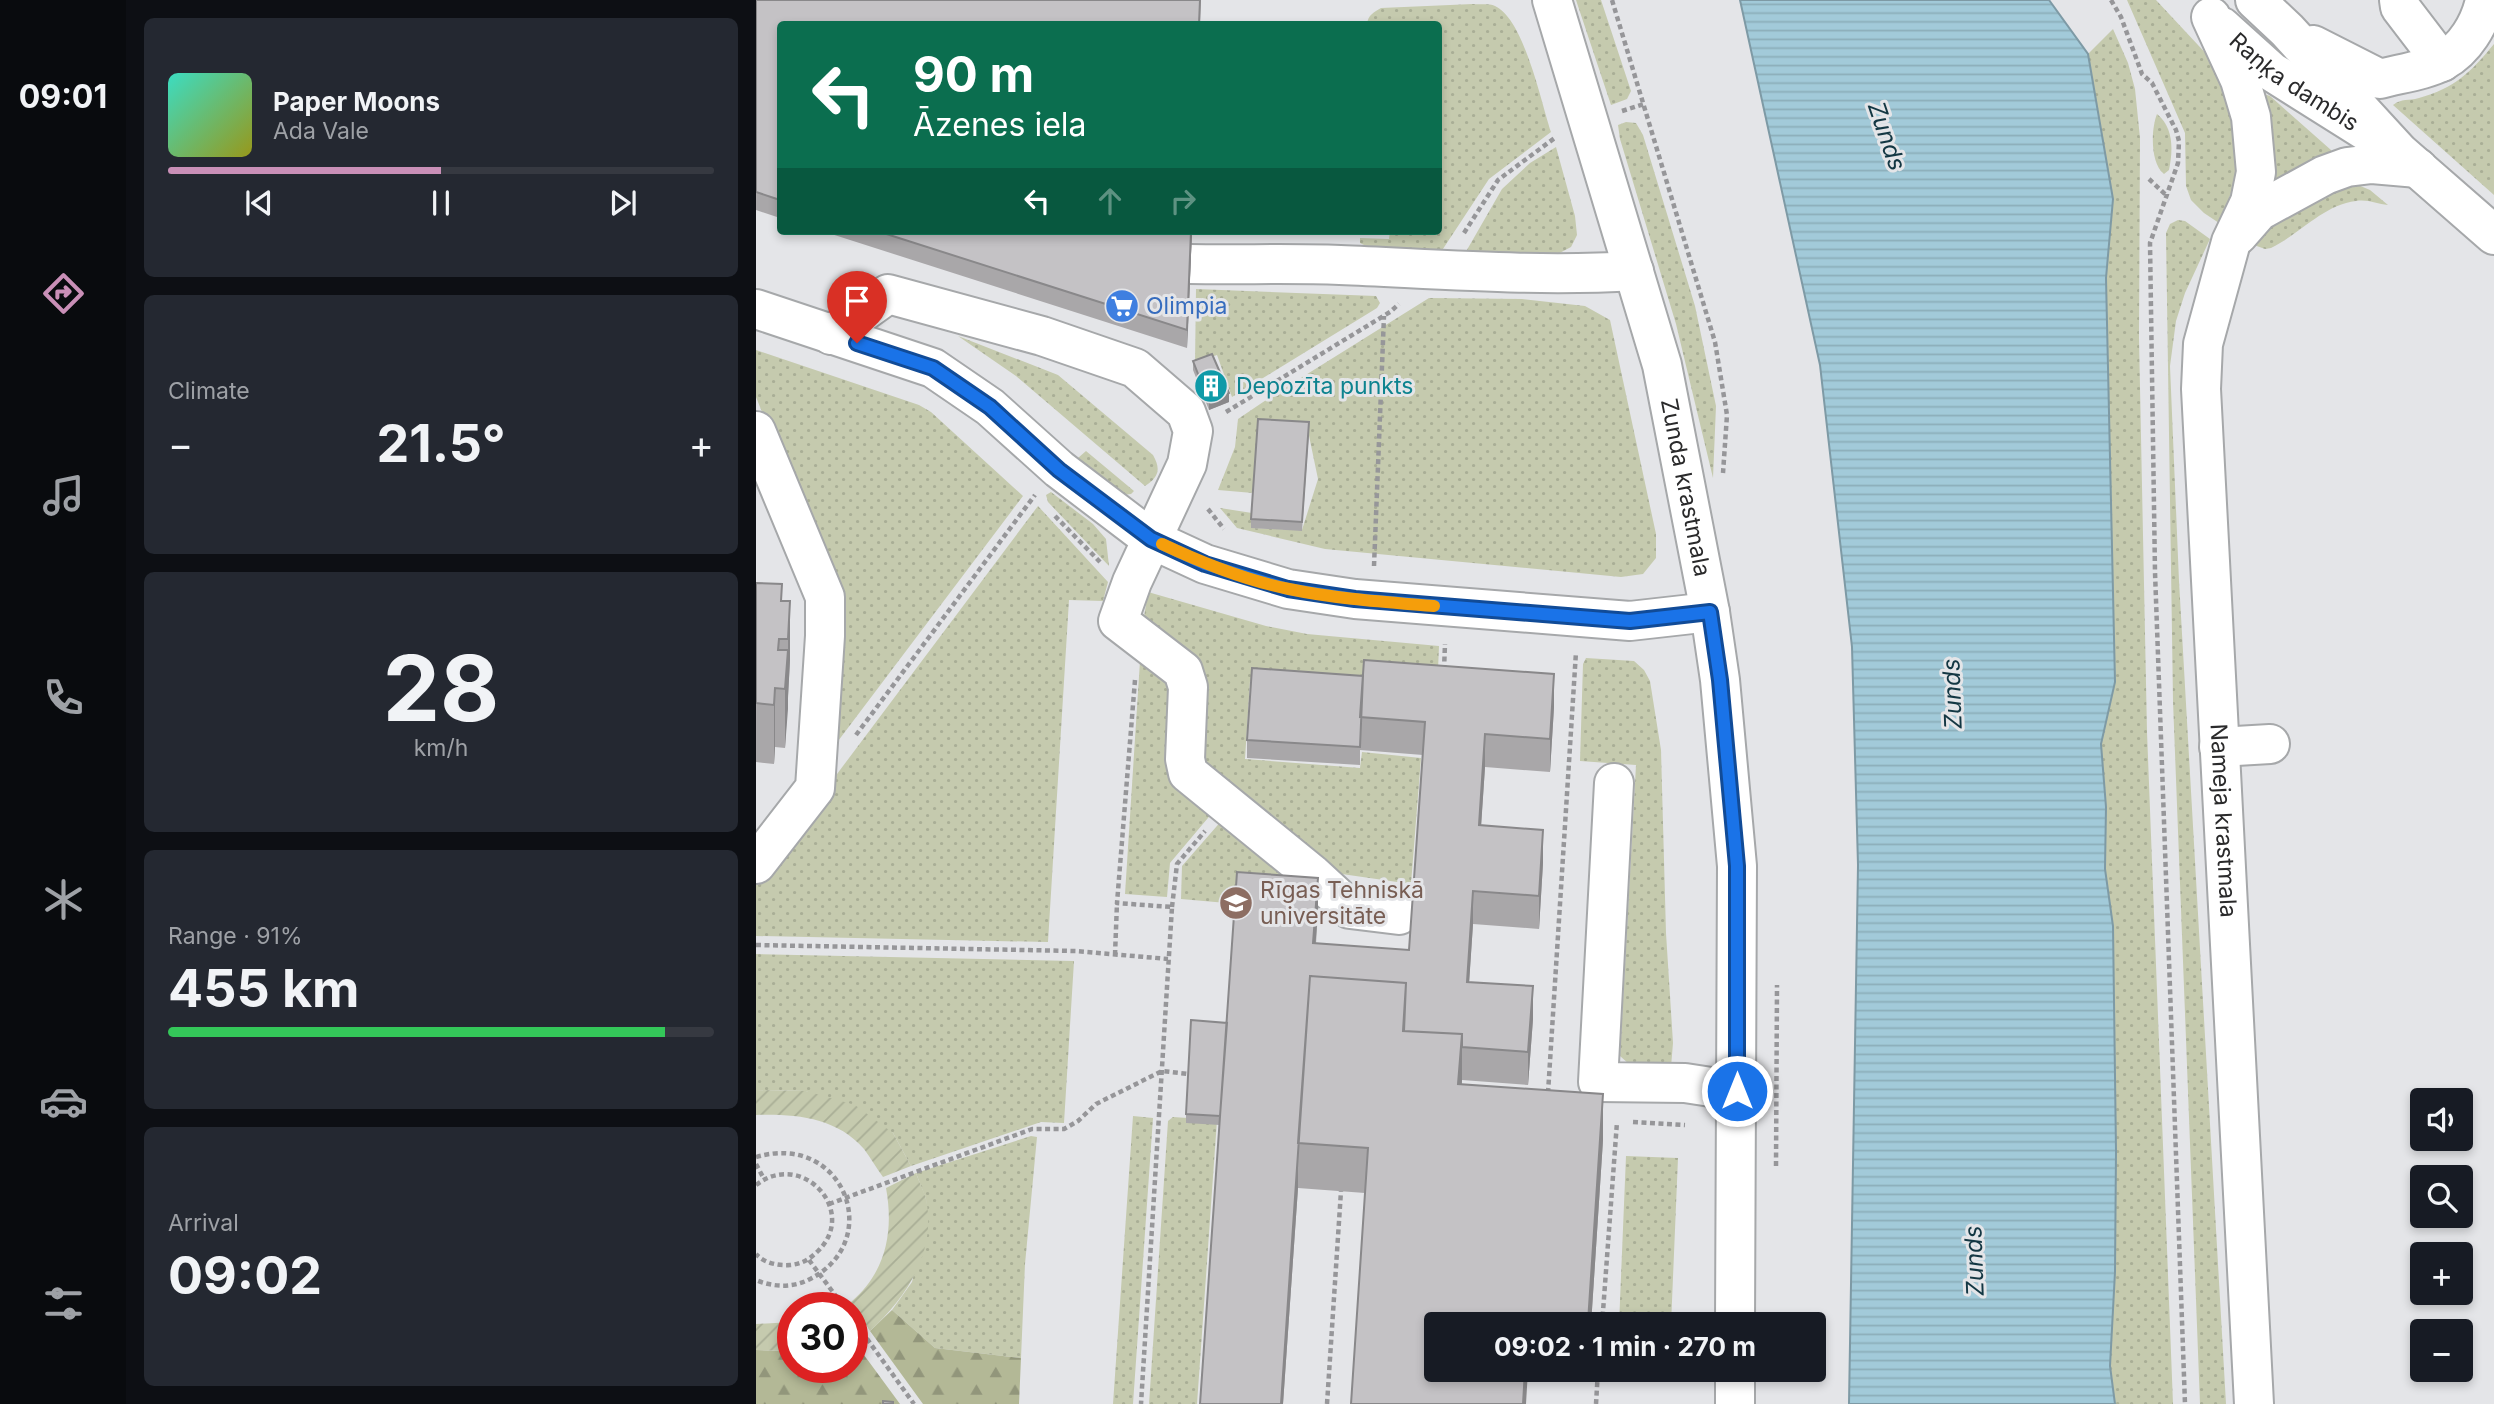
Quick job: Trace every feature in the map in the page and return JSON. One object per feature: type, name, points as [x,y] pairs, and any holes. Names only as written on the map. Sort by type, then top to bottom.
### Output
[{"type":"street","name":"Zunda krastmala","points":[[1552,0],[1662,365],[1710,612],[1720,680],[1737,866],[1735,1312]]},
{"type":"street","name":"Raņķa dambis","points":[[2255,0],[2287,30],[2409,160],[2494,235]]},
{"type":"street","points":[[2399,0],[2400,7],[2442,62]]},
{"type":"street","points":[[2287,30],[2380,79],[2442,62],[2463,45],[2481,17],[2484,0]]},
{"type":"street","name":"Raņķa dambis","points":[[2204,9],[2272,72],[2409,160]]},
{"type":"street","name":"Nameja krastmala","points":[[2204,9],[2240,80],[2251,117],[2255,144],[2256,172],[2250,202],[2231,242],[2203,344],[2201,389],[2254,1404]]},
{"type":"street","name":"Nameja krastmala","points":[[2231,242],[2259,211],[2325,175],[2347,167],[2409,160]]},
{"type":"street","points":[[1190,264],[1328,265],[1436,271],[1591,274],[1634,271]]},
{"type":"street","points":[[831,335],[888,294],[1042,335],[1135,368],[1186,411],[1193,431],[1187,464],[1132,582],[1118,621],[1183,671],[1188,687],[1185,759],[1188,773],[1312,874],[1350,909],[1399,915]]},
{"type":"street","points":[[756,309],[933,368],[990,407],[1059,470],[1151,539],[1205,564],[1288,589],[1355,599],[1630,621],[1710,612]]},
{"type":"street","points":[[756,430],[825,597],[825,636],[816,788],[756,864]]},
{"type":"street","points":[[2219,747],[2270,744]]},
{"type":"street","points":[[1614,783],[1598,1082],[1685,1083],[1737,1091]]},
{"type":"street","points":[[1735,1382],[1735,1404]]},
{"type":"path","points":[[2110,0],[2121,17],[2142,74],[2152,83],[2179,141],[2178,163],[2150,243],[2156,586],[2185,1404]]},
{"type":"path","points":[[1220,415],[1384,316],[1436,271],[1469,227],[1498,180],[1561,133],[1644,104]]},
{"type":"path","points":[[2149,179],[2167,196]]},
{"type":"path","points":[[1374,567],[1384,316]]},
{"type":"path","points":[[855,736],[1035,495],[1059,470]]},
{"type":"path","points":[[1443,676],[1446,642]]},
{"type":"path","points":[[1547,1102],[1576,652]]},
{"type":"path","points":[[1115,955],[1135,678]]},
{"type":"path","points":[[1141,1404],[1168,959],[1177,864],[1227,804]]},
{"type":"path","points":[[1117,903],[1172,907]]},
{"type":"path","points":[[756,945],[1076,951],[1168,959]]},
{"type":"path","points":[[829,1204],[1032,1129],[1064,1129],[1078,1121],[1096,1104],[1162,1071],[1188,1074]]},
{"type":"path","points":[[1605,1121],[1685,1125]]},
{"type":"path","points":[[1603,1312],[1617,1122]]},
{"type":"path","points":[[756,1157],[775,1152],[798,1153],[818,1162],[835,1177],[846,1197],[850,1214],[843,1248],[833,1263],[820,1275],[802,1283],[783,1286],[756,1280]]},
{"type":"path","points":[[756,1164],[764,1179]]},
{"type":"path","points":[[756,1185],[764,1179],[783,1174],[802,1177],[819,1187],[829,1204],[832,1225],[825,1245],[809,1260],[793,1265],[776,1265],[757,1258]]},
{"type":"path","points":[[1326,1404],[1341,1191]]},
{"type":"path","points":[[809,1260],[833,1292]]},
{"type":"path","points":[[868,1340],[914,1404]]},
{"type":"path","points":[[1596,1404],[1597,1382]]},
{"type":"green space","points":[[1576,0],[1601,0],[1631,91],[1627,99],[1611,105]]},
{"type":"green space","points":[[2127,0],[2156,0],[2212,60],[2225,81],[2239,160],[2235,183],[2219,223],[2191,200],[2186,186],[2185,133]]},
{"type":"green space","points":[[1473,4],[1495,6],[1515,27],[1523,44],[1551,132],[1489,179],[1439,255],[1370,248],[1360,243],[1360,238],[1389,239],[1390,235],[1442,235],[1442,21],[1368,21],[1374,12],[1381,8]]},
{"type":"green space","points":[[2113,29],[2128,63],[2135,89],[2140,138],[2139,338],[2147,732],[2173,1404],[2115,1404],[2110,1366],[2115,1272],[2116,1151],[2113,926],[2105,869],[2106,807],[2101,744],[2115,682],[2106,278],[2113,199],[2088,54]]},
{"type":"green space","points":[[2494,44],[2494,195],[2393,105],[2402,100],[2432,94],[2452,84],[2470,71]]},
{"type":"green space","points":[[2264,94],[2270,96],[2331,150],[2331,153],[2299,166],[2270,184]]},
{"type":"green space","points":[[2157,114],[2167,126],[2171,140],[2169,170],[2164,174],[2156,162],[2153,146]]},
{"type":"green space","points":[[1636,123],[1643,135],[1695,306],[1716,406],[1713,478],[1676,324],[1620,139],[1618,125]]},
{"type":"green space","points":[[1556,147],[1575,216],[1577,235],[1571,247],[1554,256],[1464,255],[1502,189],[1530,163]]},
{"type":"green space","points":[[2358,185],[2370,190],[2388,205],[2365,201],[2344,204],[2322,214],[2271,248],[2254,245],[2273,223],[2328,187]]},
{"type":"green space","points":[[2178,220],[2185,221],[2210,239],[2185,293],[2176,321],[2170,366],[2179,581],[2226,1404],[2200,1404],[2173,701],[2166,233],[2170,224]]},
{"type":"green space","points":[[1196,289],[1376,296],[1380,303],[1377,308],[1232,397],[1217,355],[1195,363]]},
{"type":"green space","points":[[1429,298],[1522,299],[1585,306],[1610,320],[1656,534],[1656,558],[1643,574],[1621,577],[1325,549],[1237,528],[1220,508],[1252,513],[1252,528],[1302,530],[1318,479],[1308,431],[1253,493],[1218,490],[1235,447],[1238,419]]},
{"type":"green space","points":[[958,336],[1058,375],[1153,455],[1158,469],[1156,476],[1145,486],[1016,376]]},
{"type":"green space","points":[[756,350],[919,405],[931,412],[1023,496],[826,757],[791,484],[756,397]]},
{"type":"green space","points":[[1086,451],[1134,491],[1123,495],[1078,458]]},
{"type":"green space","points":[[1051,492],[1093,524],[1106,539],[1109,566],[1048,502],[1046,495]]},
{"type":"green space","points":[[1038,506],[1108,582],[1103,601],[1069,600],[1048,942],[756,936],[756,882]]},
{"type":"green space","points":[[1148,592],[1266,626],[1307,634],[1439,646],[1437,694],[1250,681],[1245,759],[1360,768],[1362,752],[1421,758],[1411,884],[1328,872],[1197,762],[1143,623]]},
{"type":"green space","points":[[1586,658],[1634,661],[1644,670],[1650,681],[1661,750],[1666,933],[1673,1043],[1671,1067],[1629,1064],[1620,1056],[1636,765],[1580,761],[1583,664]]},
{"type":"green space","points":[[1140,661],[1171,688],[1213,812],[1170,863],[1167,897],[1125,894]]},
{"type":"green space","points":[[1223,819],[1319,901],[1318,911],[1181,899],[1182,866]]},
{"type":"green space","points":[[756,954],[1074,961],[1064,1123],[1041,1122],[911,1166],[893,1133],[806,1091],[756,1090]]},
{"type":"green space","points":[[756,1090],[806,1091],[855,1105],[893,1133],[911,1166],[883,1177],[864,1149],[841,1130],[800,1117],[756,1115]]},
{"type":"green space","points":[[1133,1116],[1153,1118],[1133,1404],[1113,1404]]},
{"type":"green space","points":[[1173,1117],[1217,1120],[1197,1404],[1149,1404],[1168,1121]]},
{"type":"green space","points":[[1031,1136],[1037,1137],[1025,1264],[1021,1358],[935,1348],[892,1310],[912,1282],[927,1218],[926,1199],[916,1173]]},
{"type":"green space","points":[[1626,1156],[1678,1158],[1672,1312],[1620,1312]]},
{"type":"green space","points":[[916,1173],[926,1199],[927,1237],[923,1255],[906,1289],[870,1331],[868,1292],[861,1292],[880,1264],[885,1250],[889,1220],[886,1188]]},
{"type":"green space","points":[[892,1310],[935,1348],[1021,1358],[1019,1404],[923,1404],[870,1331]]},
{"type":"green space","points":[[777,1323],[777,1351],[756,1350],[756,1324]]},
{"type":"green space","points":[[756,1350],[777,1351],[777,1383],[868,1383],[868,1360],[900,1404],[756,1404]]},
{"type":"water","name":"Zunds","points":[[1740,0],[2049,0],[2088,54],[2113,199],[2106,278],[2115,682],[2101,744],[2106,807],[2105,869],[2113,926],[2116,1151],[2115,1272],[2110,1366],[2115,1404],[1849,1404],[1858,865],[1852,647],[1820,365]]},
{"type":"building","points":[[756,0],[1200,0],[1199,21],[777,21],[777,199],[756,192]]},
{"type":"building","name":"Olimpia","points":[[890,235],[1191,235],[1187,330]]},
{"type":"building","name":"Depozīta punkts","points":[[1212,354],[1229,393],[1209,402],[1193,361]]},
{"type":"building","points":[[1258,419],[1309,422],[1302,522],[1251,519]]},
{"type":"building","points":[[756,583],[782,584],[781,601],[790,601],[788,639],[779,639],[778,650],[788,650],[785,689],[775,688],[774,705],[756,703]]},
{"type":"building","points":[[1364,660],[1554,674],[1550,739],[1485,734],[1479,825],[1543,830],[1539,896],[1473,891],[1467,982],[1533,986],[1528,1052],[1462,1047],[1462,1034],[1404,1031],[1406,983],[1310,976],[1281,1404],[1200,1404],[1237,872],[1318,878],[1313,943],[1409,950],[1425,722],[1360,717]]},
{"type":"building","points":[[1252,668],[1363,676],[1360,747],[1247,740]]},
{"type":"building","points":[[1310,976],[1406,983],[1403,1031],[1462,1034],[1458,1084],[1603,1094],[1589,1312],[1424,1312],[1424,1382],[1524,1382],[1523,1404],[1351,1404],[1368,1148],[1298,1143]]},
{"type":"building","points":[[1191,1020],[1227,1023],[1220,1116],[1186,1114]]},
{"type":"slow traffic","points":[[1162,544],[1205,564],[1288,589],[1355,599],[1434,606]]},
{"type":"place","name":"Olimpia","points":[[1122,306]]},
{"type":"place","name":"Depozīta punkts","points":[[1211,386]]},
{"type":"place","name":"Rīgas Tehniskā universitāte","points":[[1236,903]]},
{"type":"route","points":[[857,343],[933,368],[990,407],[1059,470],[1151,539],[1205,564],[1288,589],[1355,599],[1630,621],[1710,612],[1720,680],[1737,866],[1737,1091]]}]
